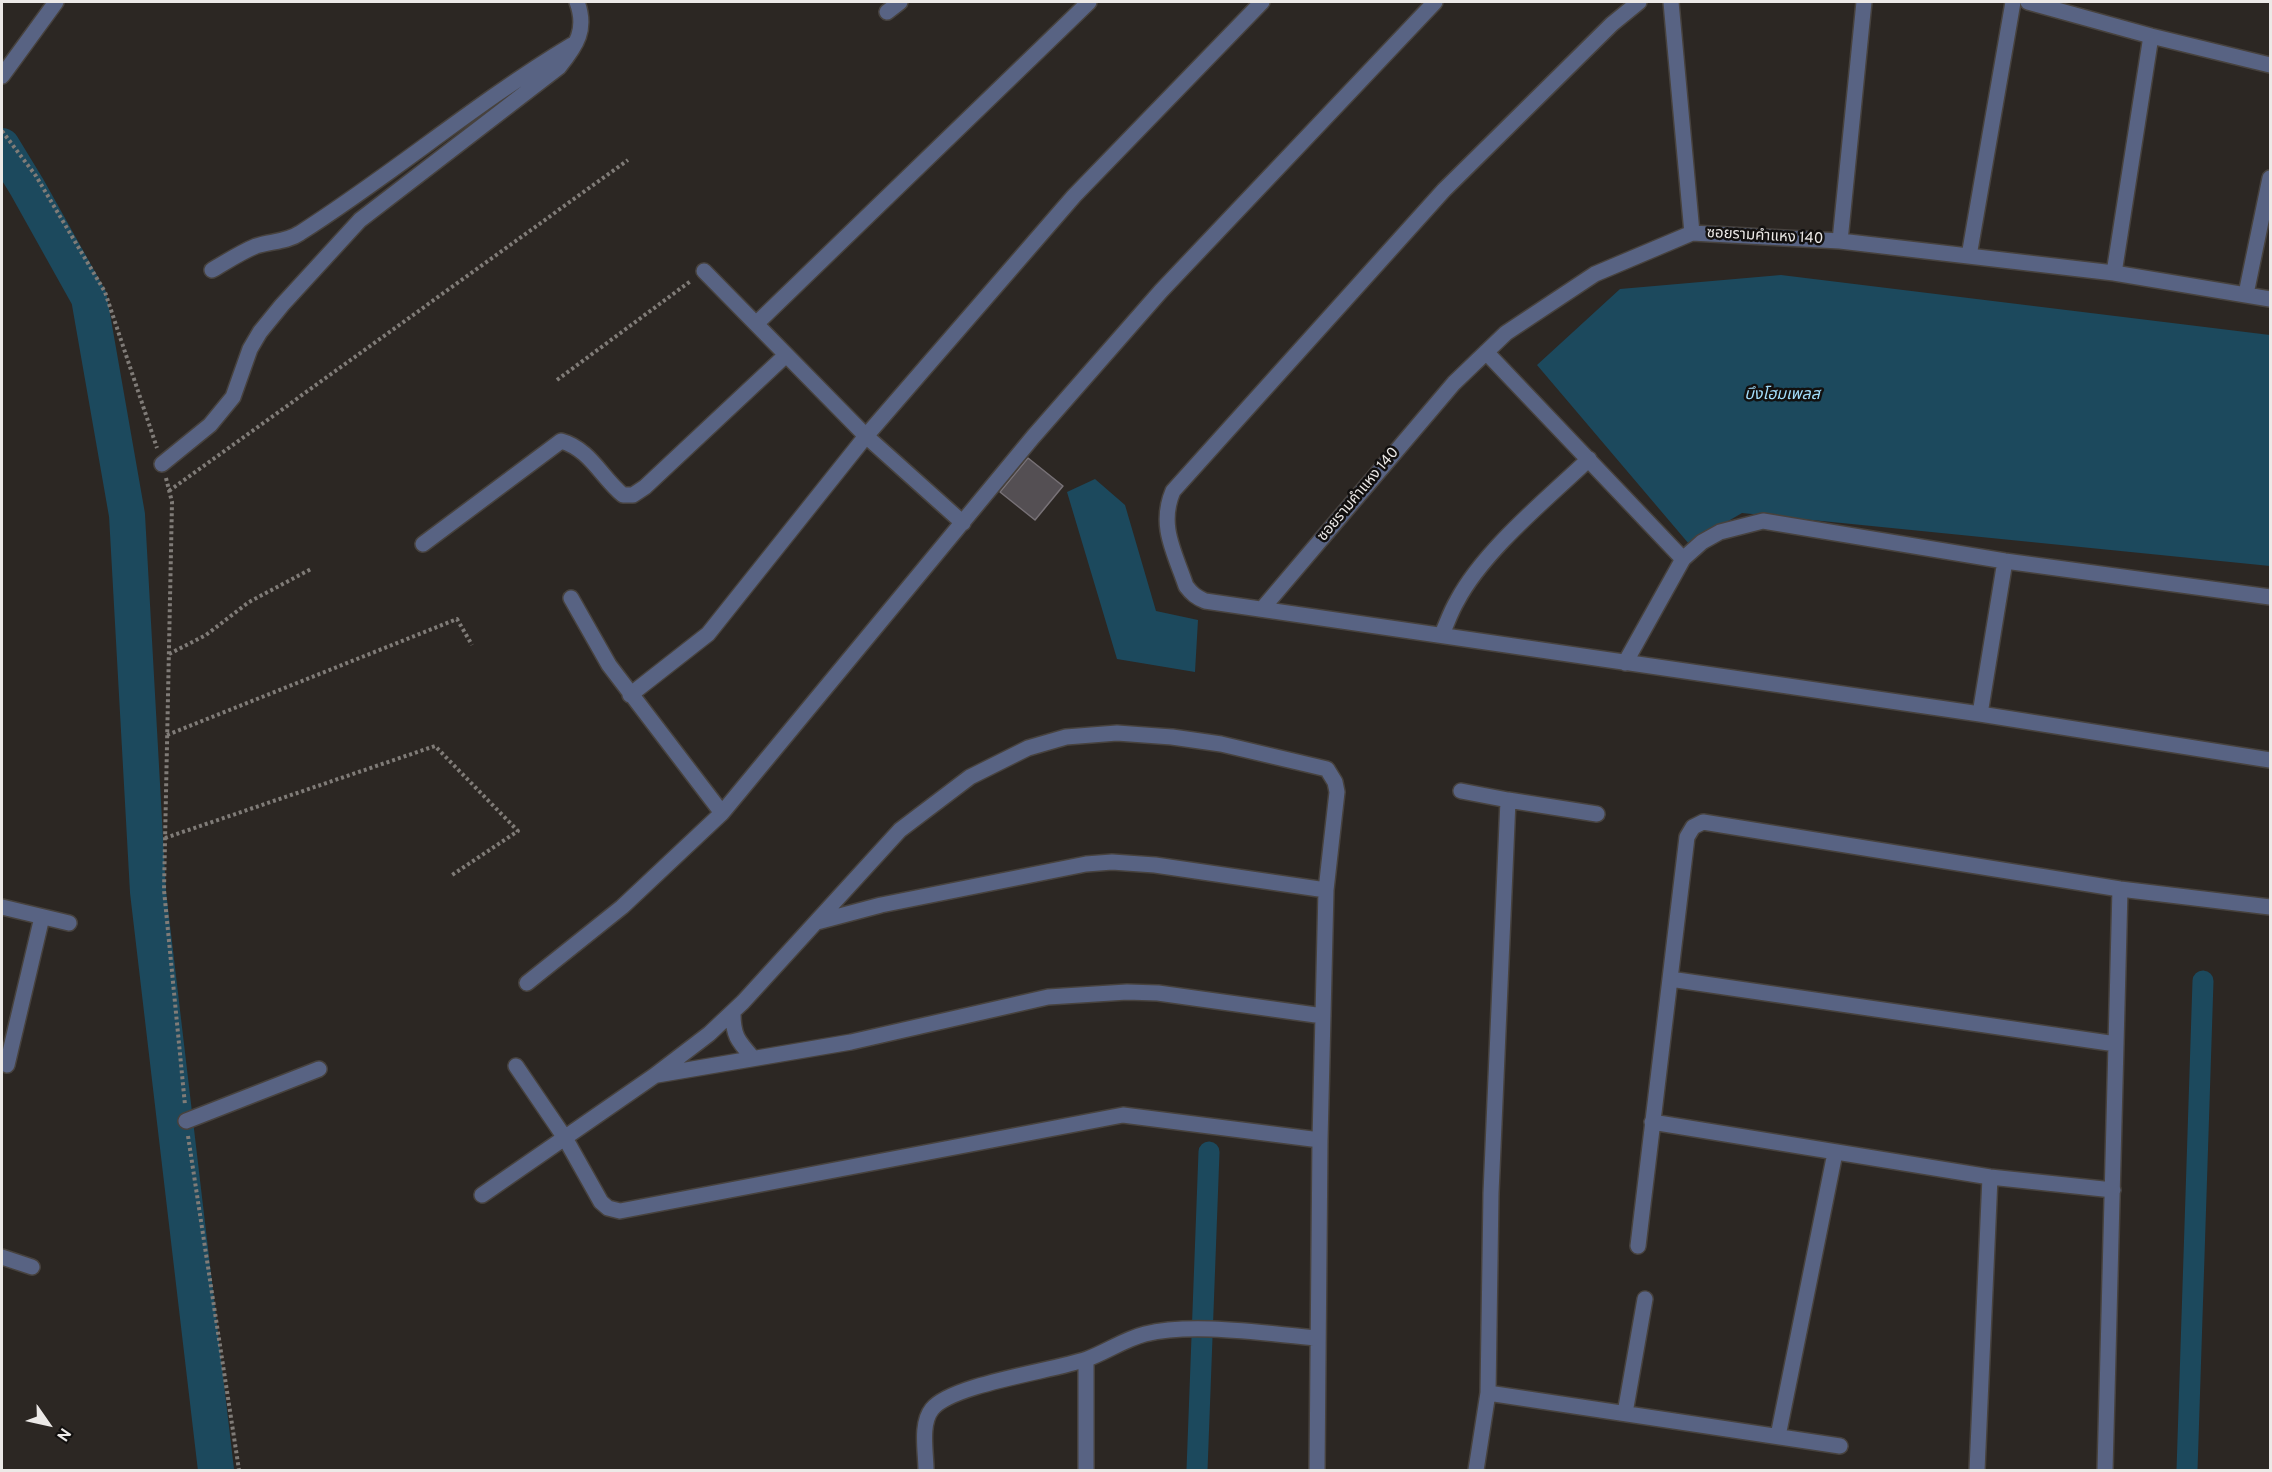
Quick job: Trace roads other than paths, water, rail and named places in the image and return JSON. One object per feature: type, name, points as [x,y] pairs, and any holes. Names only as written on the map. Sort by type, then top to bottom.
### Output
[{"type":"street","points":[[2,76],[56,2]]},
{"type":"street","points":[[162,464],[210,425],[233,397],[250,349],[260,332],[360,220],[559,67],[577,42],[582,29],[581,12],[577,2]]},
{"type":"street","points":[[887,12],[900,2]]},
{"type":"street","points":[[757,323],[1089,2]]},
{"type":"street","points":[[630,695],[708,634],[866,436],[1074,196],[1262,2]]},
{"type":"street","points":[[527,983],[622,907],[722,813],[1033,437],[1161,291],[1436,2]]},
{"type":"street","points":[[1639,2],[1612,24],[1444,190],[1173,491],[1166,512],[1167,530],[1186,586],[1191,592],[1204,601],[1980,714],[2271,760]]},
{"type":"street","points":[[1671,2],[1692,233]]},
{"type":"street","points":[[1840,241],[1864,2]]},
{"type":"street","points":[[1970,256],[2013,2]]},
{"type":"street","points":[[2028,2],[2151,36],[2271,65]]},
{"type":"street","points":[[2114,273],[2151,36]]},
{"type":"street","points":[[212,270],[257,246],[297,235],[534,68],[577,42]]},
{"type":"street","points":[[452,127],[464,140]]},
{"type":"street","points":[[2246,294],[2271,178]]},
{"type":"street","name":"ซอยรามคำแหง 140","points":[[1263,609],[1454,383],[1506,333],[1595,274],[1692,233],[1840,241],[2114,273],[2271,299]]},
{"type":"street","points":[[704,271],[866,436],[963,523]]},
{"type":"street","points":[[1486,352],[1683,559]]},
{"type":"street","points":[[423,544],[561,441],[573,444],[584,452],[612,487],[623,495],[633,495],[645,487],[786,355]]},
{"type":"street","points":[[1442,634],[1457,600],[1485,562],[1519,525],[1589,459]]},
{"type":"street","points":[[1625,663],[1683,559],[1702,542],[1720,532],[1763,521],[2005,561],[2271,597]]},
{"type":"street","points":[[1980,714],[2005,561]]},
{"type":"street","points":[[571,598],[609,665],[630,695],[722,813]]},
{"type":"street","points":[[482,1195],[654,1076],[710,1034],[734,1013],[900,830],[970,777],[1028,748],[1066,737],[1117,733],[1172,737],[1221,744],[1327,769],[1335,782],[1336,792],[1326,890],[1320,1140],[1317,1470]]},
{"type":"street","points":[[1461,791],[1597,814]]},
{"type":"street","points":[[1476,1470],[1488,1393],[1491,1193],[1508,800]]},
{"type":"street","points":[[1638,1246],[1687,837],[1693,826],[1703,822],[2120,889],[2271,907]]},
{"type":"street","points":[[817,922],[881,905],[1086,864],[1112,862],[1155,865],[1326,890]]},
{"type":"street","points":[[2105,1470],[2120,889]]},
{"type":"street","points":[[2,907],[69,923]]},
{"type":"street","points":[[7,1065],[42,917]]},
{"type":"street","points":[[1670,979],[2116,1044]]},
{"type":"street","points":[[654,1076],[851,1042],[1048,997],[1127,992],[1158,993],[1323,1016]]},
{"type":"street","points":[[734,1013],[733,1030],[738,1042],[753,1058]]},
{"type":"street","points":[[516,1066],[565,1138],[601,1202],[608,1208],[620,1211],[1123,1115],[1320,1140]]},
{"type":"street","points":[[186,1121],[319,1070]]},
{"type":"street","points":[[1652,1122],[1990,1177],[2113,1191]]},
{"type":"street","points":[[1778,1436],[1835,1153]]},
{"type":"street","points":[[1977,1470],[1990,1177]]},
{"type":"street","points":[[2,1257],[32,1268]]},
{"type":"street","points":[[1625,1413],[1645,1299]]},
{"type":"street","points":[[926,1470],[926,1422],[930,1411],[938,1402],[982,1385],[1086,1360],[1144,1334],[1224,1330],[1317,1338]]},
{"type":"street","points":[[1086,1360],[1086,1470]]},
{"type":"street","points":[[1488,1393],[1840,1446]]},
{"type":"water","name":"บึงโฮมเพลส","points":[[1781,275],[2270,335],[2270,566],[1742,513],[1689,544],[1537,365],[1620,289]]},
{"type":"water","points":[[1095,479],[1125,505],[1156,611],[1198,620],[1195,672],[1117,659],[1067,492]]},
{"type":"waterway","points":[[2,146],[89,298],[127,515],[148,892],[216,1470]]},
{"type":"waterway","points":[[2187,1470],[2203,981]]},
{"type":"waterway","points":[[1197,1470],[1209,1152]]}]
